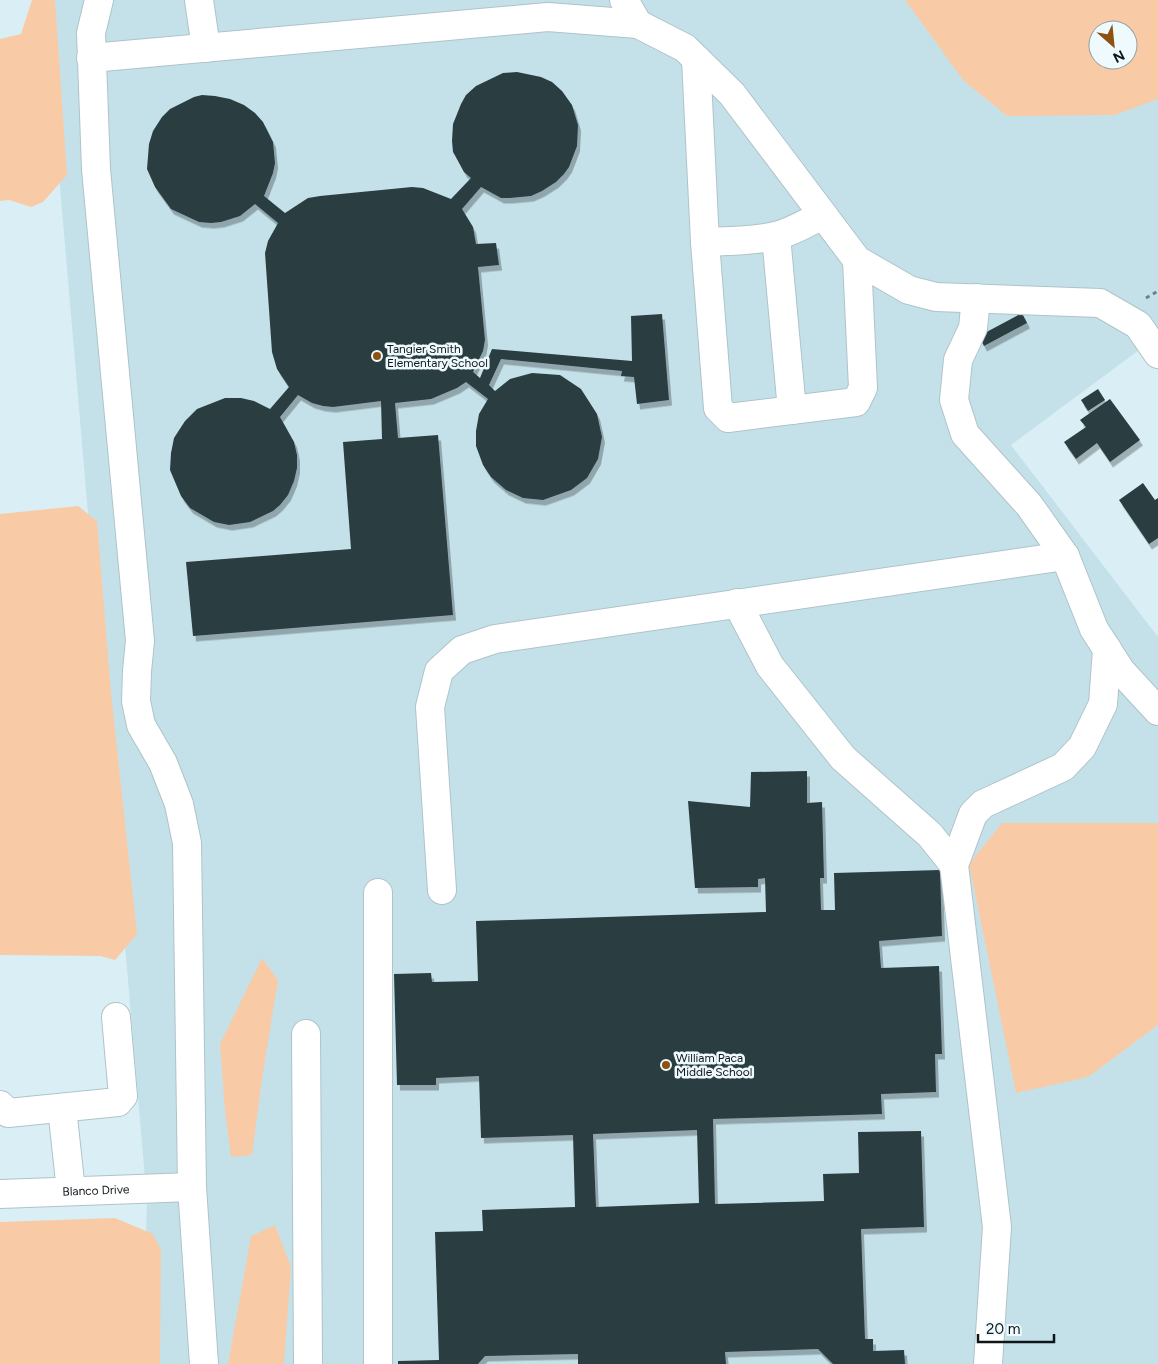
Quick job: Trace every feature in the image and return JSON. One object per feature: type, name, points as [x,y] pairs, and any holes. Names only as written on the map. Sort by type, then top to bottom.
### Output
[{"type":"street","points":[[99,0],[91,33],[96,169],[140,641],[136,701],[141,725],[163,763],[179,804],[187,843],[192,1187],[204,1364]]},
{"type":"street","points":[[199,0],[206,48]]},
{"type":"street","points":[[624,0],[638,24]]},
{"type":"street","points":[[92,58],[206,48],[510,10],[548,18],[638,24],[685,48],[732,94],[857,260],[909,290],[936,297],[1100,303],[1138,325],[1158,354]]},
{"type":"street","points":[[696,59],[705,242],[718,408],[728,418],[856,402],[863,388],[857,260]]},
{"type":"street","points":[[705,242],[776,236],[823,215]]},
{"type":"street","points":[[776,236],[792,410]]},
{"type":"street","points":[[976,298],[973,328],[958,360],[954,400],[965,434],[1029,504],[1066,556],[1094,629],[1121,671],[1158,711]]},
{"type":"street","points":[[442,890],[430,707],[439,671],[462,650],[495,639],[1066,556]]},
{"type":"street","points":[[737,603],[770,666],[844,758],[930,835],[954,864]]},
{"type":"street","points":[[988,1364],[997,1227],[954,864],[973,814],[983,804],[1063,766],[1082,747],[1103,704],[1108,649]]},
{"type":"street","points":[[378,893],[378,1364]]},
{"type":"street","points":[[0,1105],[8,1113],[118,1102],[123,1096],[116,1017]]},
{"type":"street","points":[[306,1034],[308,1364]]},
{"type":"street","points":[[62,1108],[71,1191]]},
{"type":"street","name":"Blanco Drive","points":[[0,1194],[192,1187]]},
{"type":"shaded area","points":[[32,0],[55,0],[67,175],[43,202],[31,207],[9,200],[0,201],[0,39],[21,34]]},
{"type":"shaded area","points":[[44,0],[1158,0],[1158,336],[1011,445],[1158,637],[1158,1364],[142,1364],[147,1202]]},
{"type":"shaded area","points":[[905,0],[1158,0],[1158,99],[1115,115],[1007,116],[964,81]]},
{"type":"shaded area","points":[[78,506],[97,521],[111,693],[137,934],[115,960],[100,956],[0,955],[0,514]]},
{"type":"shaded area","points":[[1002,823],[1158,823],[1158,1025],[1088,1077],[1016,1093],[969,864]]},
{"type":"shaded area","points":[[262,958],[278,980],[252,1155],[231,1157],[225,1111],[220,1044]]},
{"type":"shaded area","points":[[115,1218],[153,1234],[161,1250],[160,1364],[0,1364],[0,1222]]},
{"type":"shaded area","points":[[275,1225],[291,1267],[284,1364],[228,1364],[251,1236]]},
{"type":"building","name":"Tangier Smith Elementary School","points":[[517,72],[541,77],[552,82],[562,91],[572,105],[578,125],[577,146],[569,167],[564,174],[542,191],[531,196],[501,198],[481,187],[462,209],[473,227],[476,244],[496,243],[499,265],[478,267],[485,340],[483,351],[473,372],[480,378],[492,349],[632,361],[631,316],[662,314],[669,400],[637,404],[634,377],[621,376],[622,371],[501,359],[489,385],[495,391],[510,379],[532,373],[560,375],[581,389],[597,414],[602,437],[598,459],[587,478],[571,490],[543,500],[523,498],[506,490],[491,477],[483,465],[476,446],[476,431],[479,414],[488,399],[466,382],[431,399],[395,403],[398,438],[438,435],[453,615],[193,636],[186,562],[351,549],[343,442],[382,439],[381,401],[333,407],[312,403],[298,395],[280,417],[294,442],[297,468],[288,495],[280,505],[273,511],[250,522],[229,525],[214,522],[190,508],[181,496],[170,470],[174,438],[185,421],[197,409],[225,398],[241,398],[254,401],[270,409],[289,387],[277,369],[272,352],[265,253],[268,241],[278,223],[255,204],[240,216],[211,223],[199,222],[171,209],[155,187],[147,169],[149,144],[153,131],[170,109],[194,97],[202,95],[215,96],[230,99],[244,105],[263,122],[273,142],[275,163],[264,196],[285,213],[308,198],[412,187],[423,188],[451,199],[471,178],[464,172],[453,152],[453,124],[461,104],[466,95],[476,86],[503,73]]},
{"type":"building","points":[[1022,313],[1027,323],[984,346],[979,336]]},
{"type":"building","points":[[1098,389],[1105,400],[1088,411],[1081,400]]},
{"type":"building","points":[[1110,399],[1140,440],[1110,462],[1097,443],[1076,459],[1064,442],[1086,427],[1080,420]]},
{"type":"building","points":[[1143,483],[1155,500],[1158,498],[1158,538],[1149,544],[1119,500]]},
{"type":"building","name":"William Paca Middle School","points":[[807,771],[807,803],[822,802],[824,878],[820,878],[821,910],[835,910],[834,873],[940,870],[942,936],[879,941],[881,968],[939,966],[942,1054],[935,1054],[936,1092],[881,1094],[882,1114],[713,1119],[715,1204],[824,1201],[823,1174],[859,1173],[858,1132],[921,1131],[924,1227],[861,1229],[865,1339],[873,1339],[873,1351],[904,1350],[905,1364],[833,1364],[818,1349],[725,1352],[726,1364],[578,1364],[578,1354],[485,1356],[478,1364],[398,1364],[398,1361],[439,1360],[435,1232],[483,1231],[482,1210],[575,1207],[573,1135],[481,1138],[479,1076],[436,1078],[436,1085],[397,1085],[394,974],[431,973],[432,982],[478,981],[476,921],[766,912],[765,878],[758,879],[758,887],[695,888],[688,801],[750,807],[751,772]],"holes":[[[697,1130],[699,1203],[596,1207],[593,1134]]]},
{"type":"place","name":"Tangier Smith Elementary School","points":[[377,356]]},
{"type":"place","name":"William Paca Middle School","points":[[666,1065]]}]
